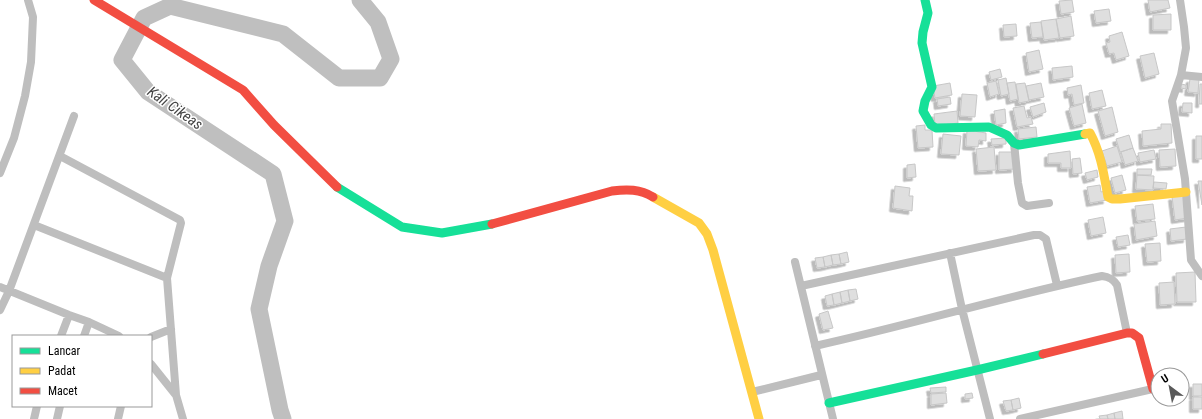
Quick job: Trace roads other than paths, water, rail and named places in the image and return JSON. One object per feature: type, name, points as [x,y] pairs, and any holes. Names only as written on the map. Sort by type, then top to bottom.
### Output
[{"type":"street","points":[[0,173],[14,138],[25,96],[31,62],[32,17],[28,0]]},
{"type":"street","points":[[94,0],[242,90],[274,125],[335,186],[402,227],[442,233],[489,225],[612,191],[628,189],[645,192],[699,223],[708,234],[714,250],[759,419]]},
{"type":"street","points":[[925,0],[928,13],[922,43],[932,88],[925,101],[923,111],[931,125],[936,128],[989,127],[1008,135],[1014,143],[1018,183],[1022,203],[1027,206],[1049,203]]},
{"type":"street","points":[[1180,0],[1186,48],[1181,75],[1172,101],[1186,192],[1191,260],[1202,276]]},
{"type":"street","points":[[1181,75],[1202,77]]},
{"type":"street","points":[[0,310],[9,291],[74,116]]},
{"type":"street","points":[[1014,143],[1019,145],[1090,133],[1094,139],[1103,170],[1108,197],[1112,199],[1120,199],[1186,192]]},
{"type":"street","points":[[60,156],[179,219],[181,223],[167,278],[176,395],[183,419]]},
{"type":"street","points":[[34,225],[167,278]]},
{"type":"street","points":[[801,286],[1040,234],[1046,239],[1057,285]]},
{"type":"street","points":[[950,253],[962,309],[990,419]]},
{"type":"street","points":[[795,262],[821,375],[833,419]]},
{"type":"street","points":[[815,346],[856,337],[1057,285],[1102,276],[1108,276],[1114,280],[1117,285],[1127,333]]},
{"type":"street","points":[[0,287],[118,335]]},
{"type":"street","points":[[61,335],[69,315]]},
{"type":"street","points":[[84,335],[89,322]]},
{"type":"street","points":[[152,337],[171,329]]},
{"type":"street","points":[[829,403],[977,370],[1127,333],[1132,333],[1139,338],[1150,373]]},
{"type":"street","points":[[152,365],[176,395]]},
{"type":"street","points":[[752,392],[821,375]]},
{"type":"street","points":[[1020,419],[1150,390]]},
{"type":"street","points":[[34,419],[37,407]]},
{"type":"street","points":[[57,419],[60,407]]},
{"type":"street","points":[[118,419],[121,407]]},
{"type":"waterway","name":"Kali Cikeas","points":[[283,419],[259,309],[269,266],[285,221],[273,174],[148,92],[122,60],[144,18],[170,6],[283,34],[339,78],[380,78],[391,59],[378,22],[360,0]]}]
